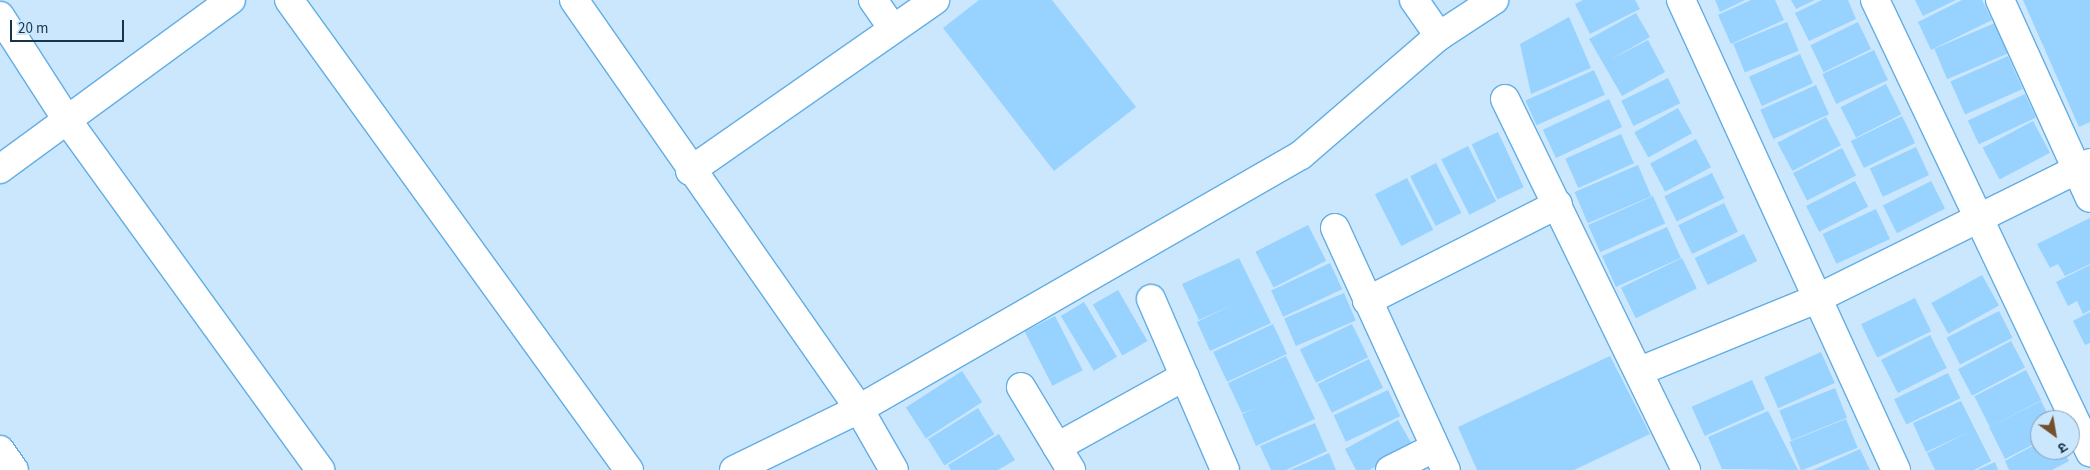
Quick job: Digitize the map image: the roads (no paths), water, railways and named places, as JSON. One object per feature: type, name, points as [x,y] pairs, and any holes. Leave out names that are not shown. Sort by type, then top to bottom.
[{"type":"street","points":[[0,169],[231,0]]},
{"type":"street","points":[[289,0],[629,470]]},
{"type":"street","points":[[574,0],[690,170],[859,409],[894,470]]},
{"type":"street","points":[[873,0],[893,29]]},
{"type":"street","points":[[690,170],[935,0]]},
{"type":"street","points":[[1414,0],[1438,36]]},
{"type":"street","points":[[734,470],[859,409],[1302,155],[1438,36],[1494,0]]},
{"type":"street","points":[[1681,0],[1816,299],[1896,470]]},
{"type":"street","points":[[1875,0],[2090,452]]},
{"type":"street","points":[[2000,0],[2083,166],[2090,198]]},
{"type":"street","points":[[0,16],[67,120],[320,470]]},
{"type":"street","points":[[1505,99],[1640,371],[1686,470]]},
{"type":"street","points":[[1640,371],[1816,299],[1978,216],[2083,166]]},
{"type":"street","points":[[1367,301],[1558,204]]},
{"type":"street","points":[[1335,228],[1440,459],[1390,470]]},
{"type":"street","points":[[1151,299],[1225,470]]},
{"type":"street","points":[[1021,388],[1064,459],[1185,376]]},
{"type":"street","points":[[0,450],[14,470]]}]
